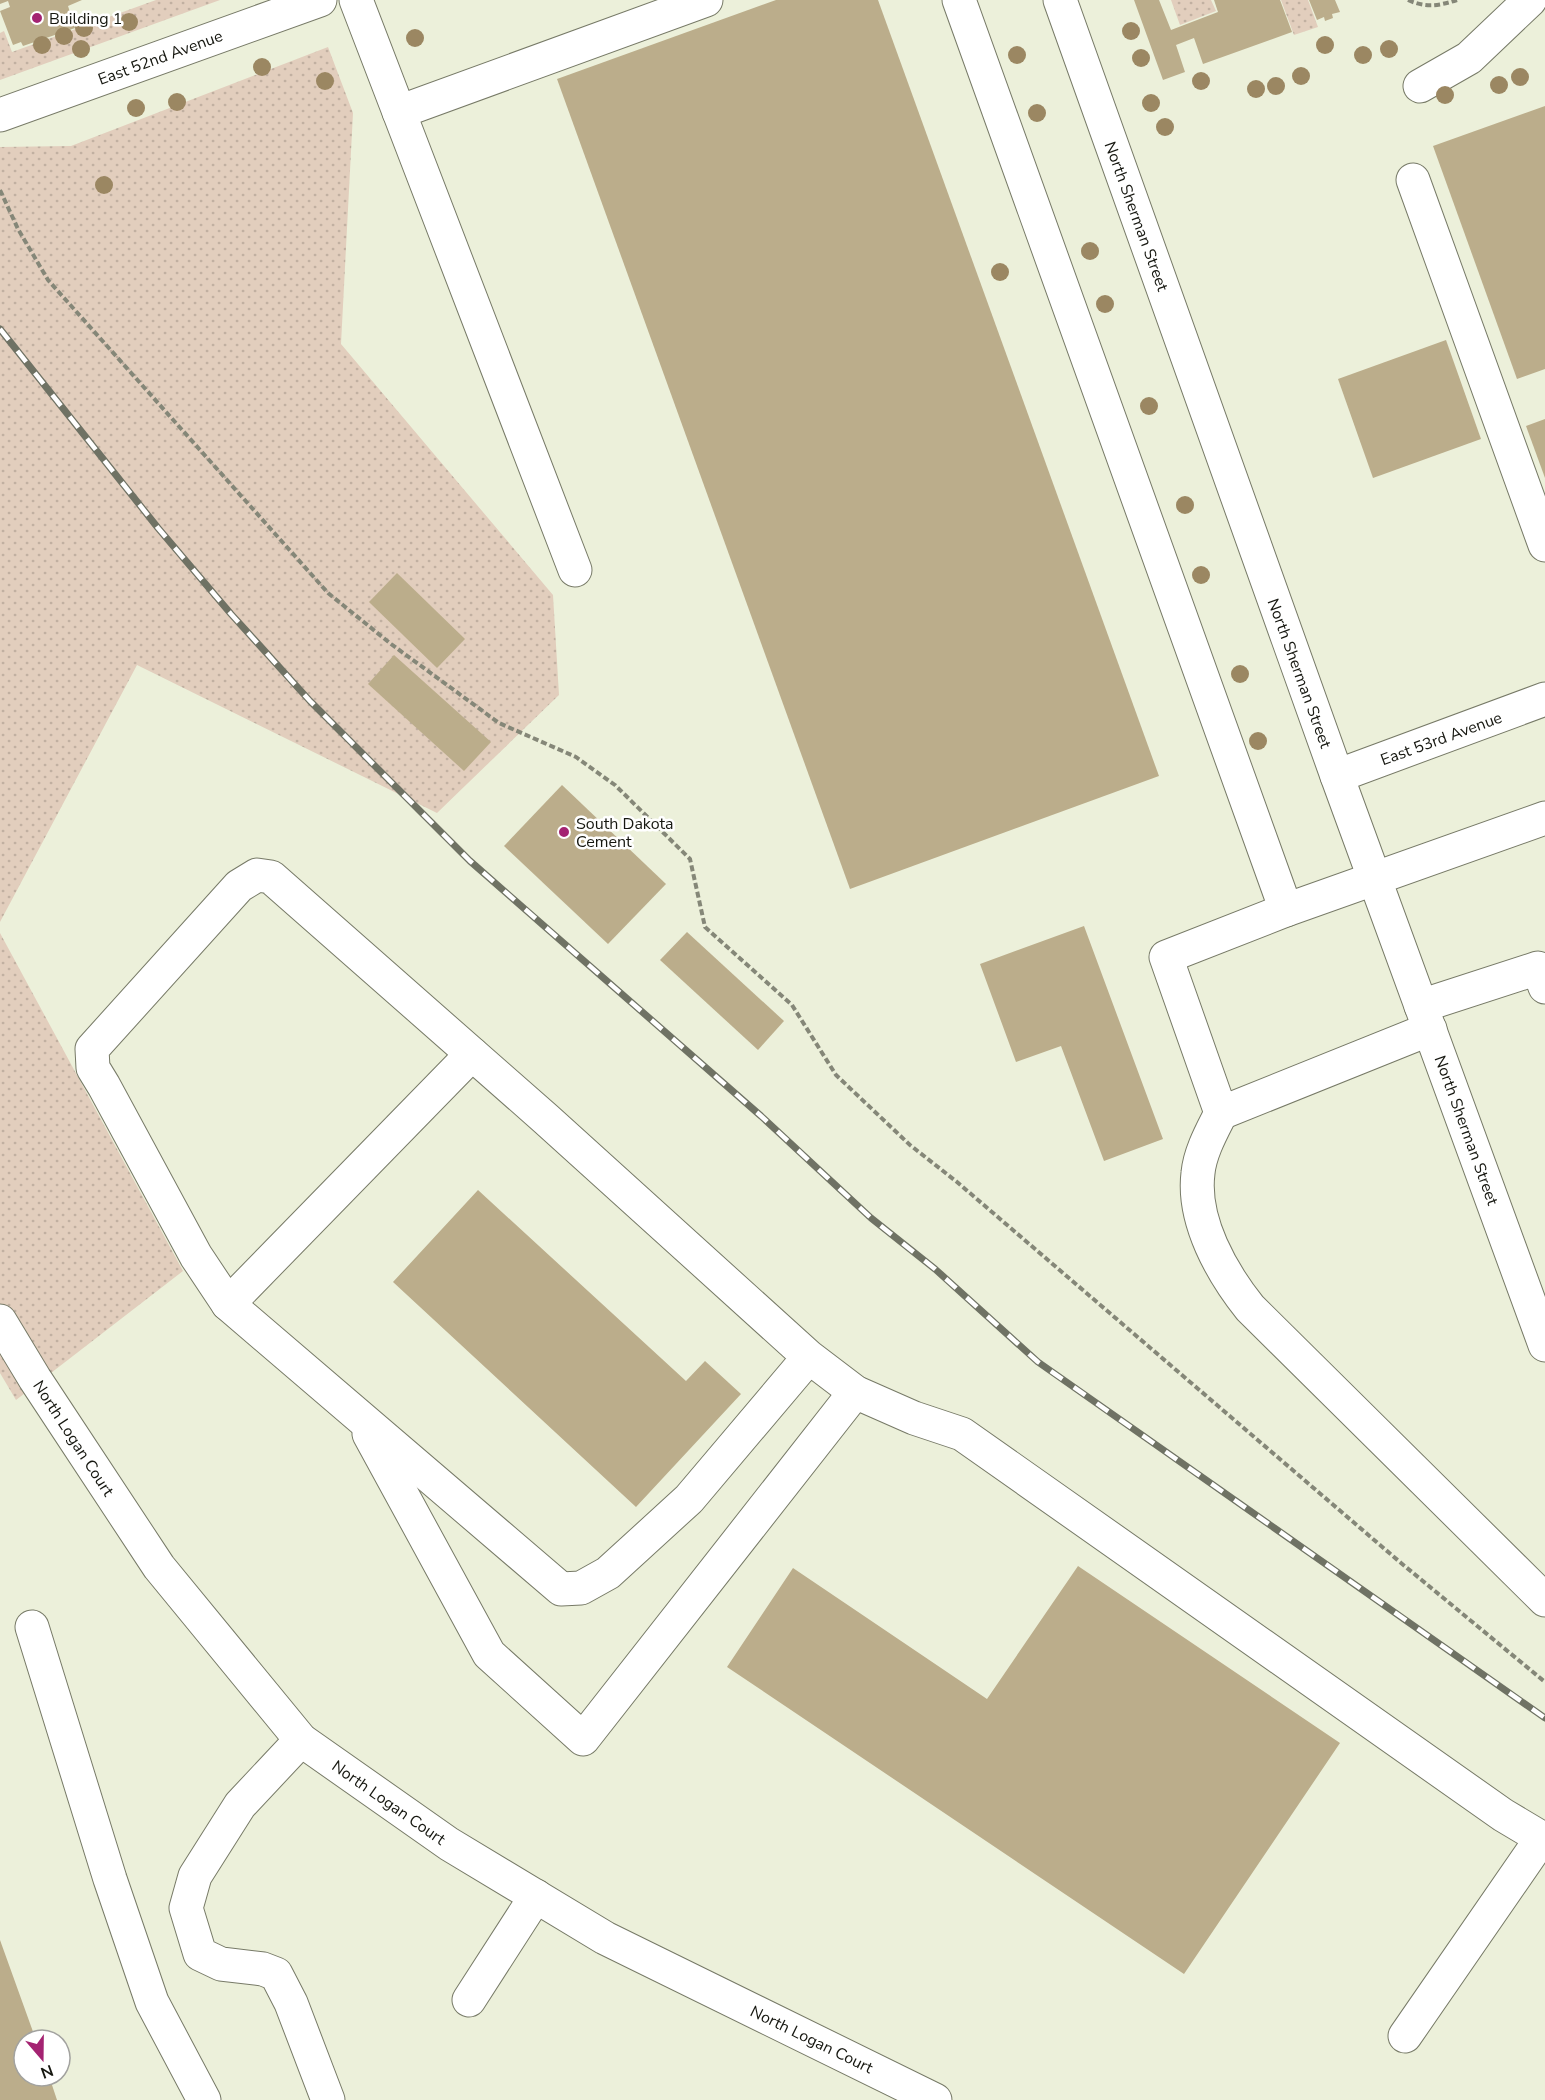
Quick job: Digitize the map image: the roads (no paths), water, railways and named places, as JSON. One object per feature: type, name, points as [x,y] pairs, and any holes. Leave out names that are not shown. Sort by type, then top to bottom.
[{"type":"street","name":"East 52nd Avenue","points":[[0,115],[320,0]]},
{"type":"street","points":[[356,0],[575,570]]},
{"type":"street","points":[[399,112],[706,0]]},
{"type":"street","points":[[959,0],[1286,910]]},
{"type":"street","name":"North Sherman Street","points":[[1060,0],[1337,776],[1545,1345]]},
{"type":"street","points":[[1420,86],[1469,58],[1530,0]]},
{"type":"street","points":[[1413,180],[1545,545]]},
{"type":"street","name":"East 53rd Avenue","points":[[1337,776],[1545,699]]},
{"type":"street","points":[[1221,1113],[1166,957],[1286,910],[1545,818]]},
{"type":"street","points":[[809,1357],[689,1499],[608,1573],[581,1588],[561,1589],[228,1304],[196,1256],[93,1068],[92,1049],[239,886],[257,875],[271,877],[809,1357],[855,1392],[914,1418],[962,1434],[1503,1815],[1543,1839],[1405,2036]]},
{"type":"street","points":[[1543,974],[1426,1018],[1221,1113],[1207,1141],[1198,1173],[1199,1202],[1205,1228],[1217,1260],[1231,1284],[1250,1308],[1545,1600]]},
{"type":"street","points":[[228,1304],[472,1054]]},
{"type":"street","name":"North Logan Court","points":[[0,1321],[35,1379],[159,1567],[301,1740],[449,1845],[605,1938],[936,2100]]},
{"type":"street","points":[[359,1416],[489,1654],[583,1738],[855,1392]]},
{"type":"street","points":[[32,1627],[110,1879],[152,2002],[204,2100]]},
{"type":"street","points":[[301,1740],[240,1805],[195,1876],[186,1908],[200,1954],[221,1965],[262,1969],[276,1974],[291,2003],[328,2100]]},
{"type":"street","points":[[469,2000],[536,1896]]},
{"type":"railway","points":[[0,329],[158,528],[231,614],[310,701],[470,861],[761,1116],[871,1218],[935,1269],[1038,1362],[1545,1718]]},
{"type":"place","name":"Building 1","points":[[37,18]]},
{"type":"place","name":"South Dakota Cement","points":[[564,832]]}]
